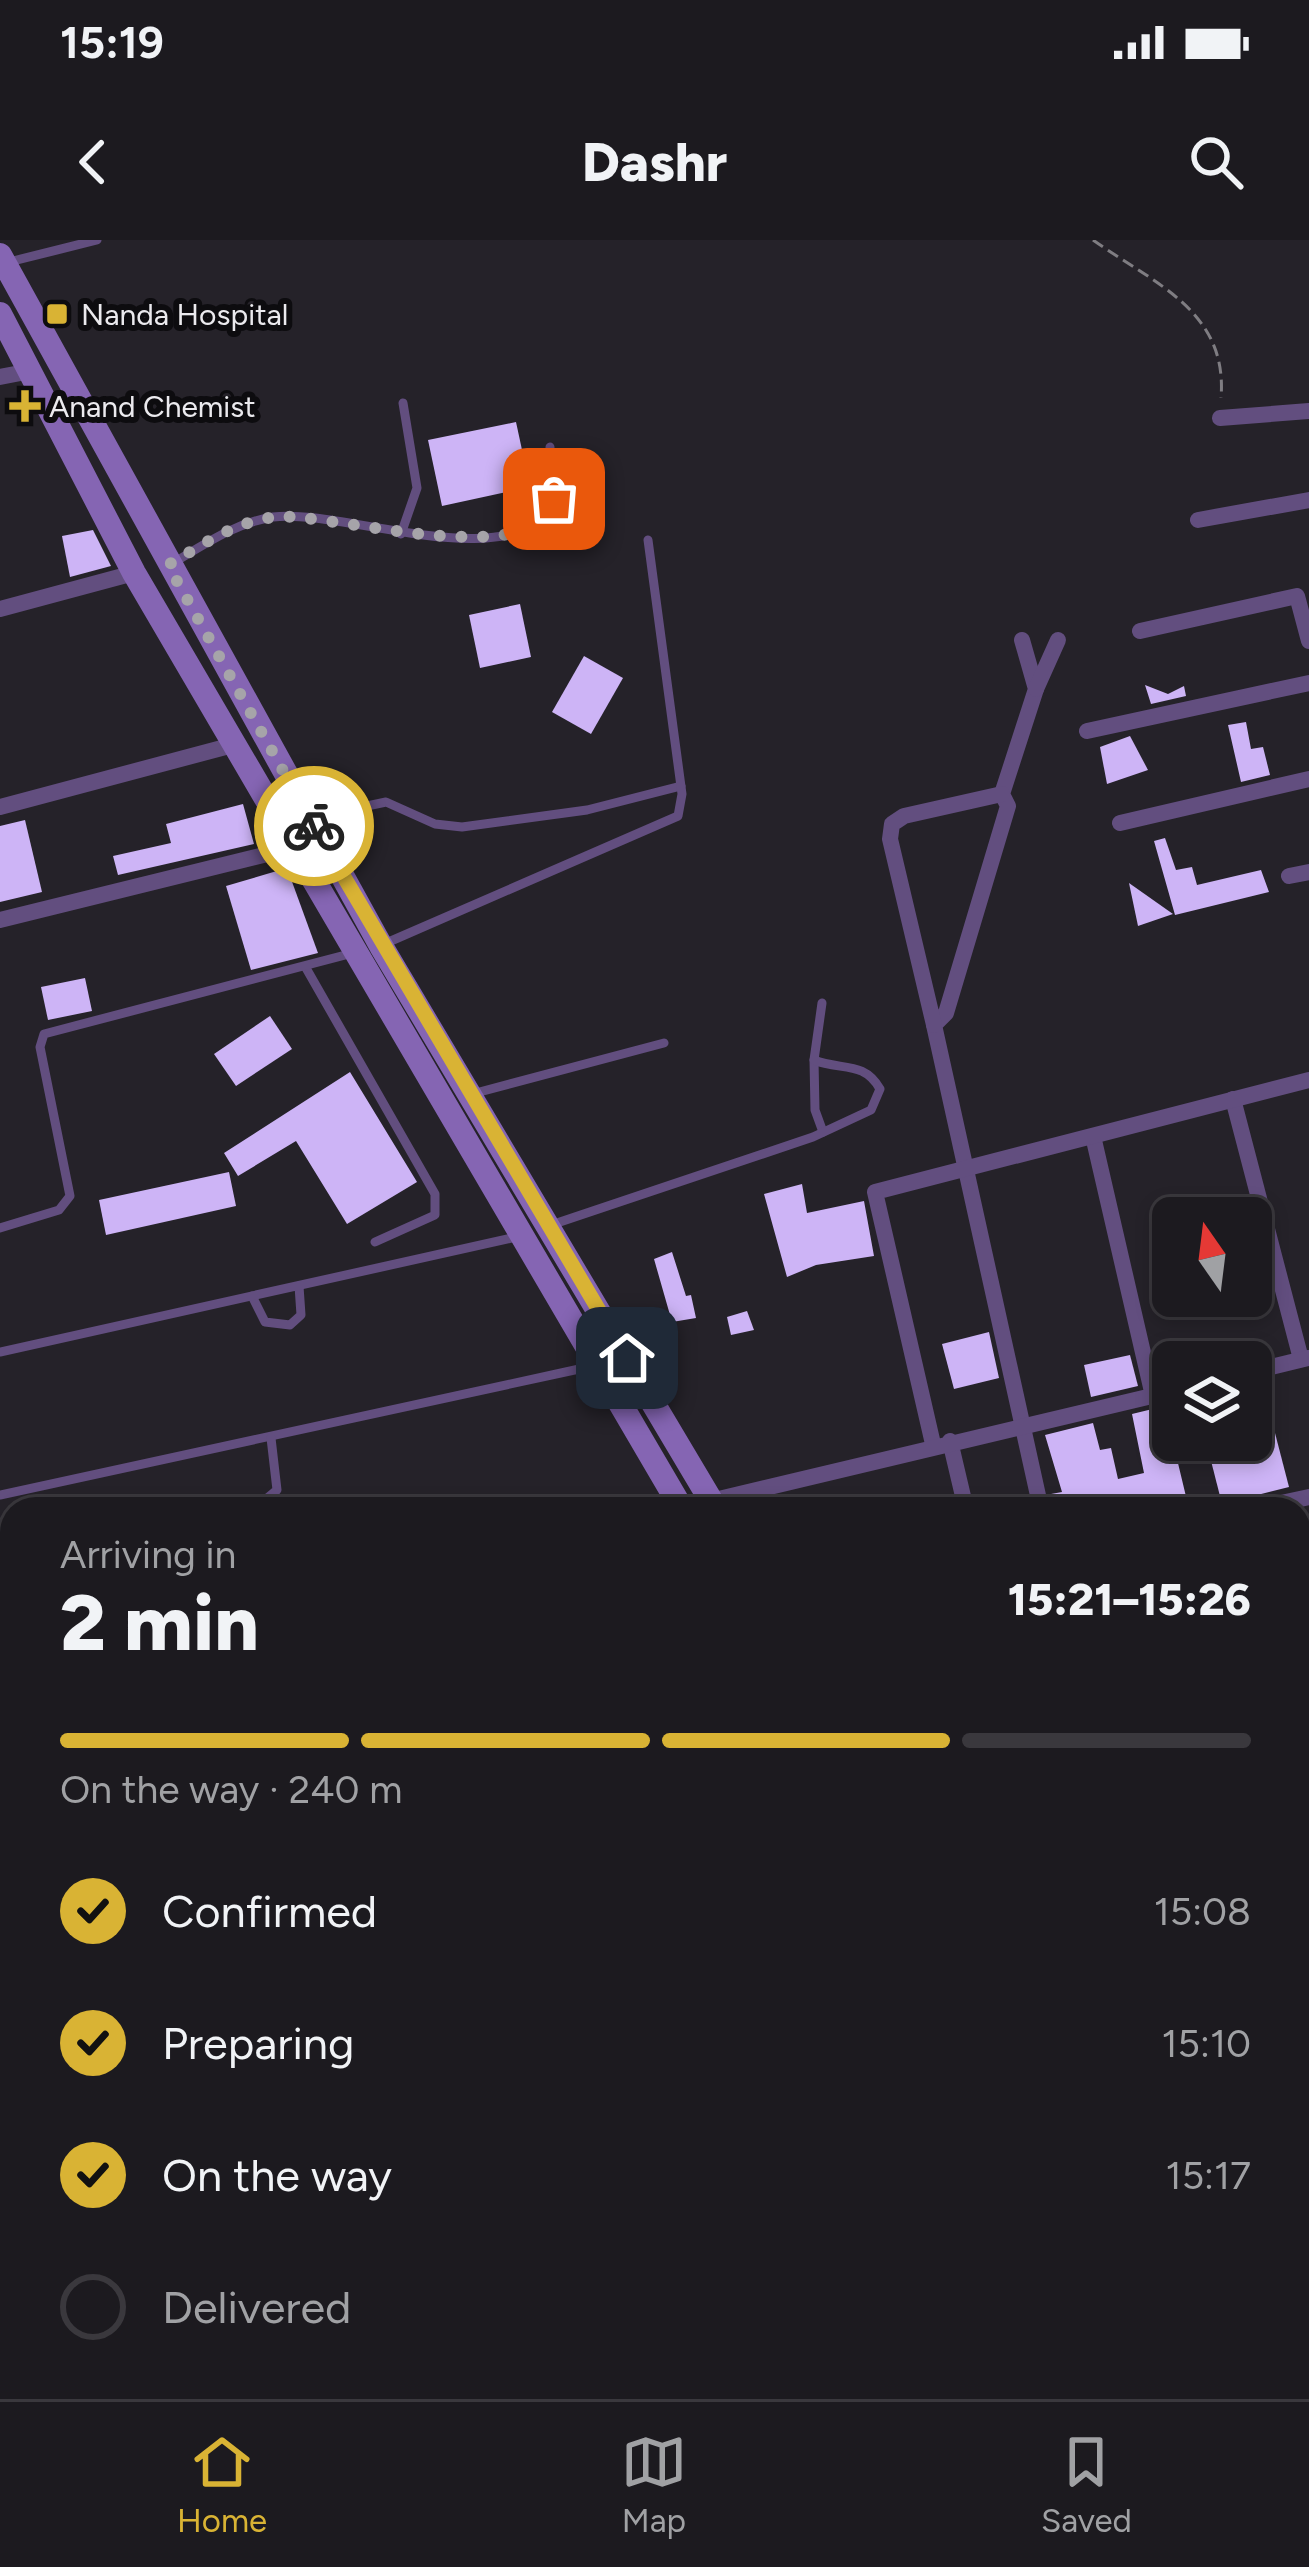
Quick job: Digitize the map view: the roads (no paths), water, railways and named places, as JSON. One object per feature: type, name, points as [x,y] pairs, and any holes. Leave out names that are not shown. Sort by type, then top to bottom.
[{"type":"main road","points":[[2,259],[381,946],[709,1497]]},
{"type":"main road","points":[[0,314],[134,574],[673,1497]]},
{"type":"main road","points":[[318,893],[338,896],[343,879]]},
{"type":"street","points":[[0,377],[31,371]]},
{"type":"street","points":[[1220,418],[1309,411]]},
{"type":"street","points":[[1198,520],[1309,500]]},
{"type":"street","points":[[0,609],[134,574]]},
{"type":"street","points":[[1141,631],[1297,596],[1309,640]]},
{"type":"street","points":[[1022,640],[1036,689]]},
{"type":"street","points":[[934,1025],[946,1013],[1008,806],[1002,794],[1036,689],[1058,640]]},
{"type":"street","points":[[1087,731],[1309,683]]},
{"type":"street","points":[[0,807],[233,745]]},
{"type":"street","points":[[1120,823],[1309,779]]},
{"type":"street","points":[[1002,794],[904,816],[892,824],[890,838],[1039,1497]]},
{"type":"street","points":[[0,920],[292,848]]},
{"type":"street","points":[[1289,876],[1309,872]]},
{"type":"street","points":[[962,1497],[942,1443],[873,1195],[1309,1080]]},
{"type":"street","points":[[1233,1099],[1305,1358],[1272,1367]]},
{"type":"street","points":[[1093,1136],[1152,1392]]},
{"type":"street","points":[[739,1497],[942,1443],[1152,1396]]},
{"type":"lane","points":[[2,259],[97,240]]},
{"type":"lane","points":[[401,534],[418,488],[403,403]]},
{"type":"lane","points":[[168,565],[228,530],[276,517],[401,534],[470,537],[545,518],[554,499],[550,448]]},
{"type":"lane","points":[[0,1228],[59,1210],[70,1196],[40,1047],[44,1034],[355,957],[669,823],[682,806],[681,786],[648,540]]},
{"type":"lane","points":[[310,819],[386,802],[436,824],[462,827],[586,810],[681,786]]},
{"type":"lane","points":[[306,968],[435,1194],[435,1215],[375,1242]]},
{"type":"lane","points":[[822,1003],[814,1060],[815,1110],[823,1132]]},
{"type":"lane","points":[[470,1095],[664,1043]]},
{"type":"lane","points":[[548,1226],[823,1132],[871,1110],[880,1089],[861,1067],[814,1060]]},
{"type":"lane","points":[[0,1352],[521,1236]]},
{"type":"lane","points":[[252,1296],[265,1322],[290,1325],[301,1315],[298,1286]]},
{"type":"lane","points":[[0,1496],[598,1364]]},
{"type":"lane","points":[[269,1497],[277,1490],[271,1438]]},
{"type":"place","name":"Nanda Hospital","points":[[57,314]]},
{"type":"place","name":"Anand Chemist","points":[[25,406]]}]
